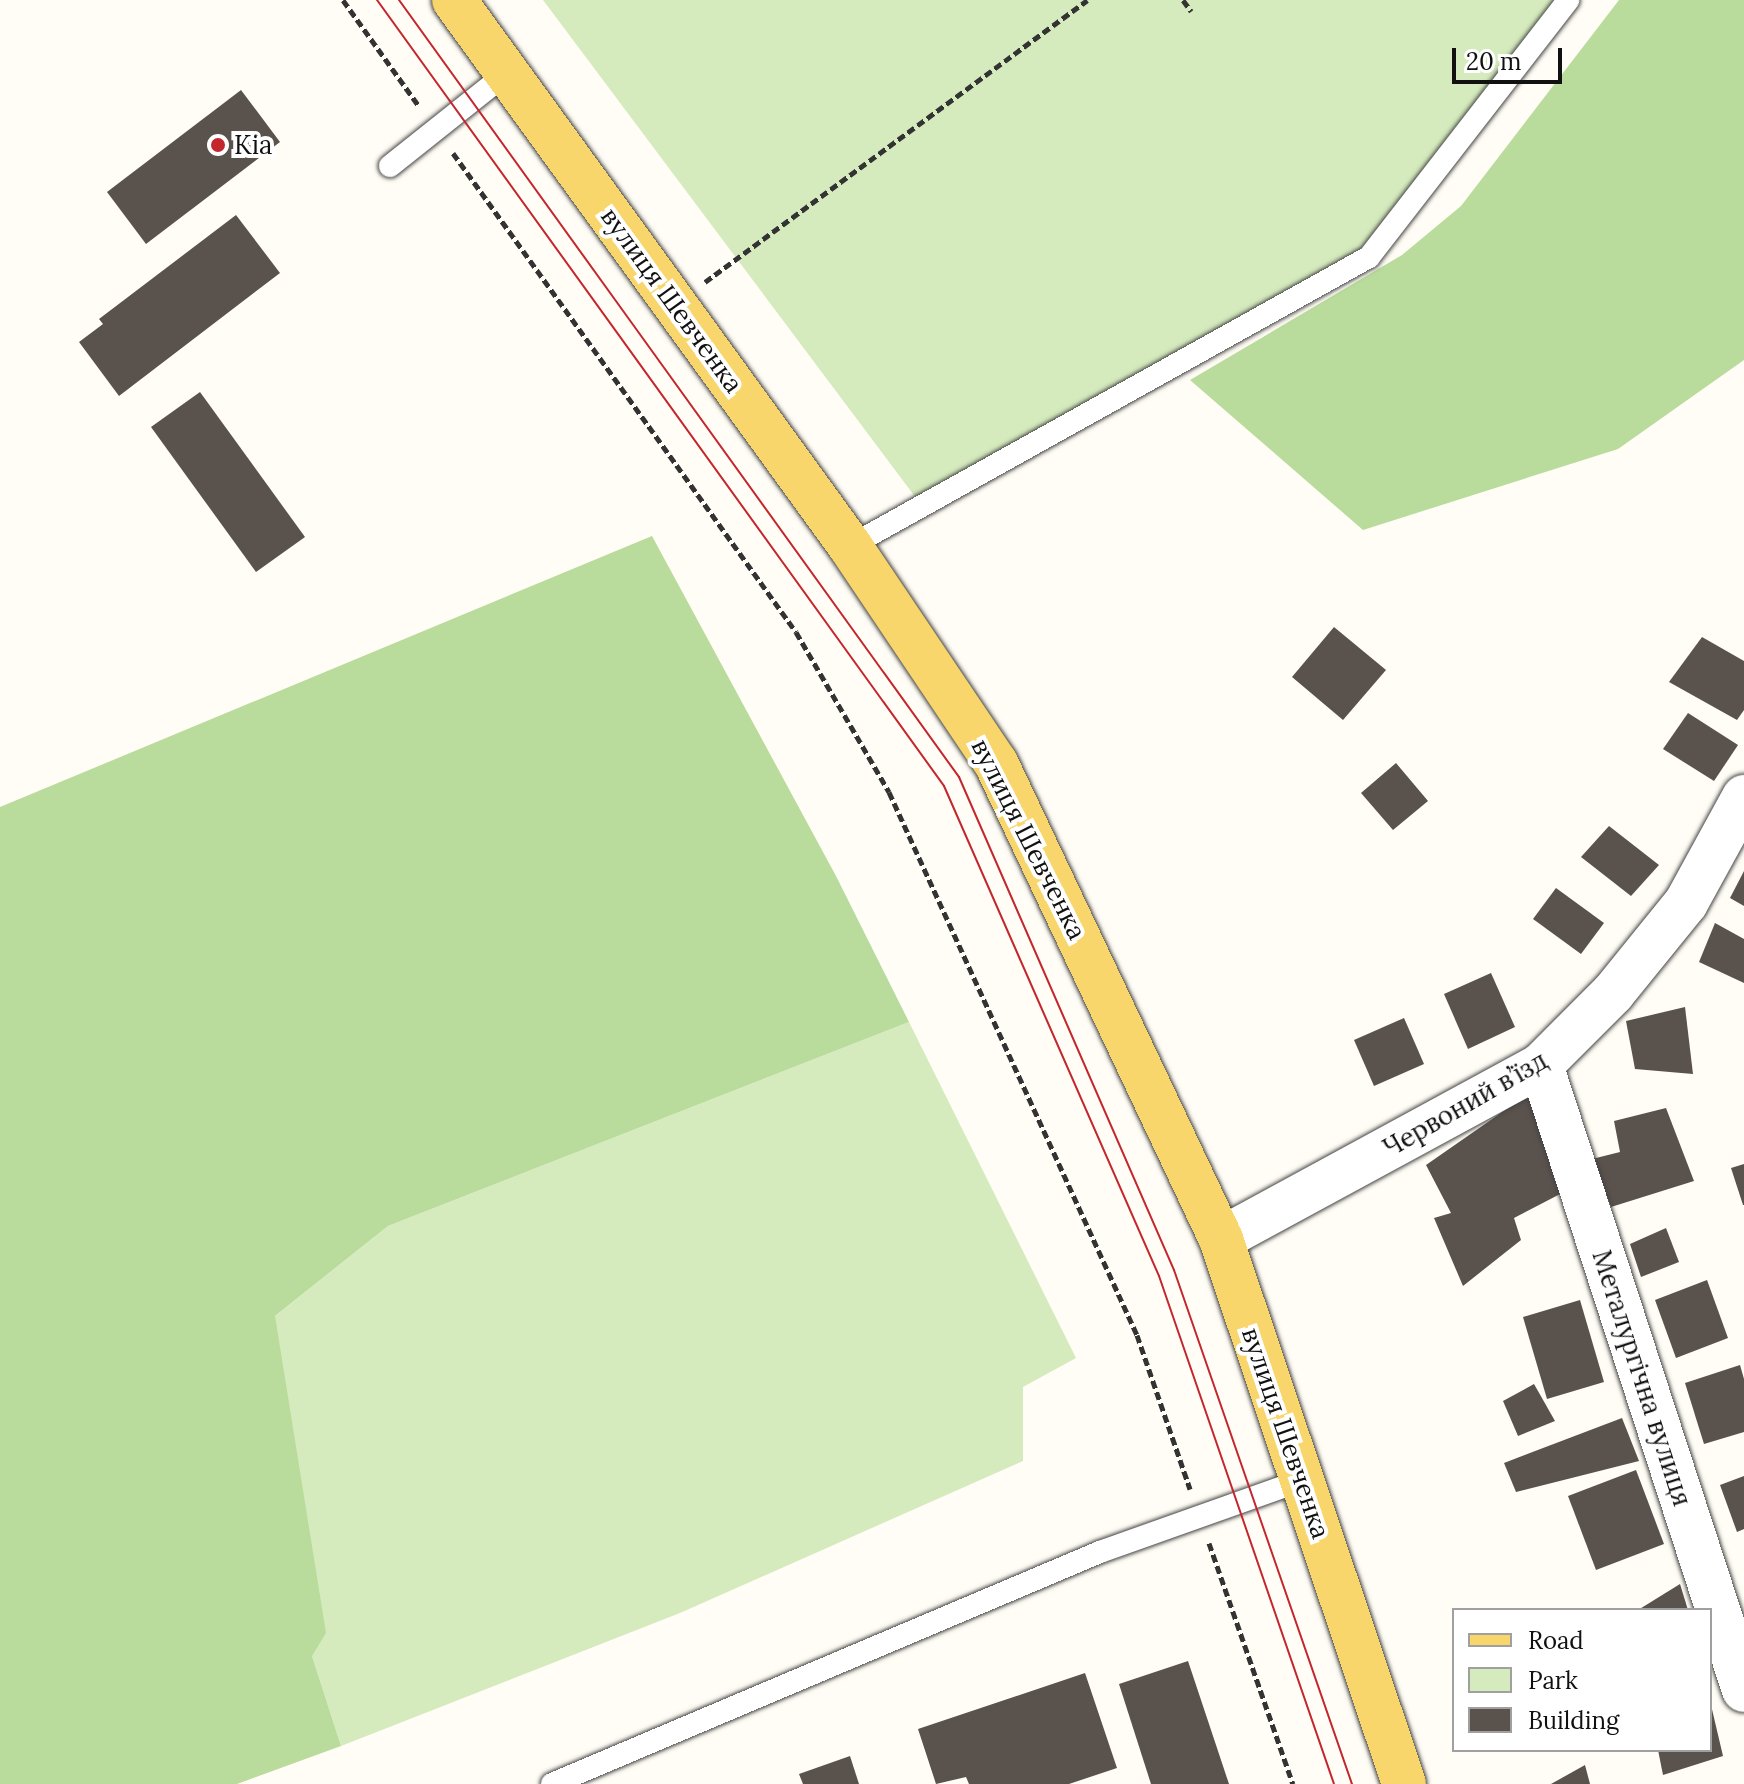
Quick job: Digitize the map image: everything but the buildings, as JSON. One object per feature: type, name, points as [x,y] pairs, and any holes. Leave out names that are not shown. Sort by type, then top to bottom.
[{"type":"main road","name":"вулиця Шевченка","points":[[454,0],[850,546],[996,763],[1221,1239],[1404,1784]]},
{"type":"street","name":"Червоний в’їзд","points":[[1221,1239],[1541,1065],[1613,993],[1686,903],[1744,797]]},
{"type":"street","name":"Металургічна вулиця","points":[[1541,1065],[1744,1690]]},
{"type":"lane","points":[[850,546],[1369,257],[1568,0]]},
{"type":"lane","points":[[390,166],[507,73]]},
{"type":"lane","points":[[552,1784],[602,1775],[1100,1552],[1302,1480]]},
{"type":"path","points":[[676,304],[1087,0]]},
{"type":"path","points":[[1183,0],[1191,11]]},
{"type":"path","points":[[531,262],[796,632],[889,792],[1137,1335],[1293,1784]]},
{"type":"green space","points":[[543,0],[1568,0],[1369,257],[922,506]]},
{"type":"green space","points":[[1619,0],[1744,0],[1744,360],[1618,449],[1363,530],[1190,380],[1402,255],[1461,206]]},
{"type":"green space","points":[[652,536],[836,876],[909,1022],[388,1226],[275,1316],[326,1633],[312,1656],[341,1746],[237,1784],[0,1784],[0,807]]},
{"type":"green space","points":[[909,1022],[1076,1358],[1023,1387],[1023,1461],[680,1613],[341,1746],[312,1656],[274,1317],[388,1226]]},
{"type":"tram line","points":[[377,0],[944,786],[1159,1276],[1334,1784]]},
{"type":"tram line","points":[[399,0],[959,777],[1174,1270],[1352,1784]]},
{"type":"place","name":"Kia","points":[[218,145]]}]
